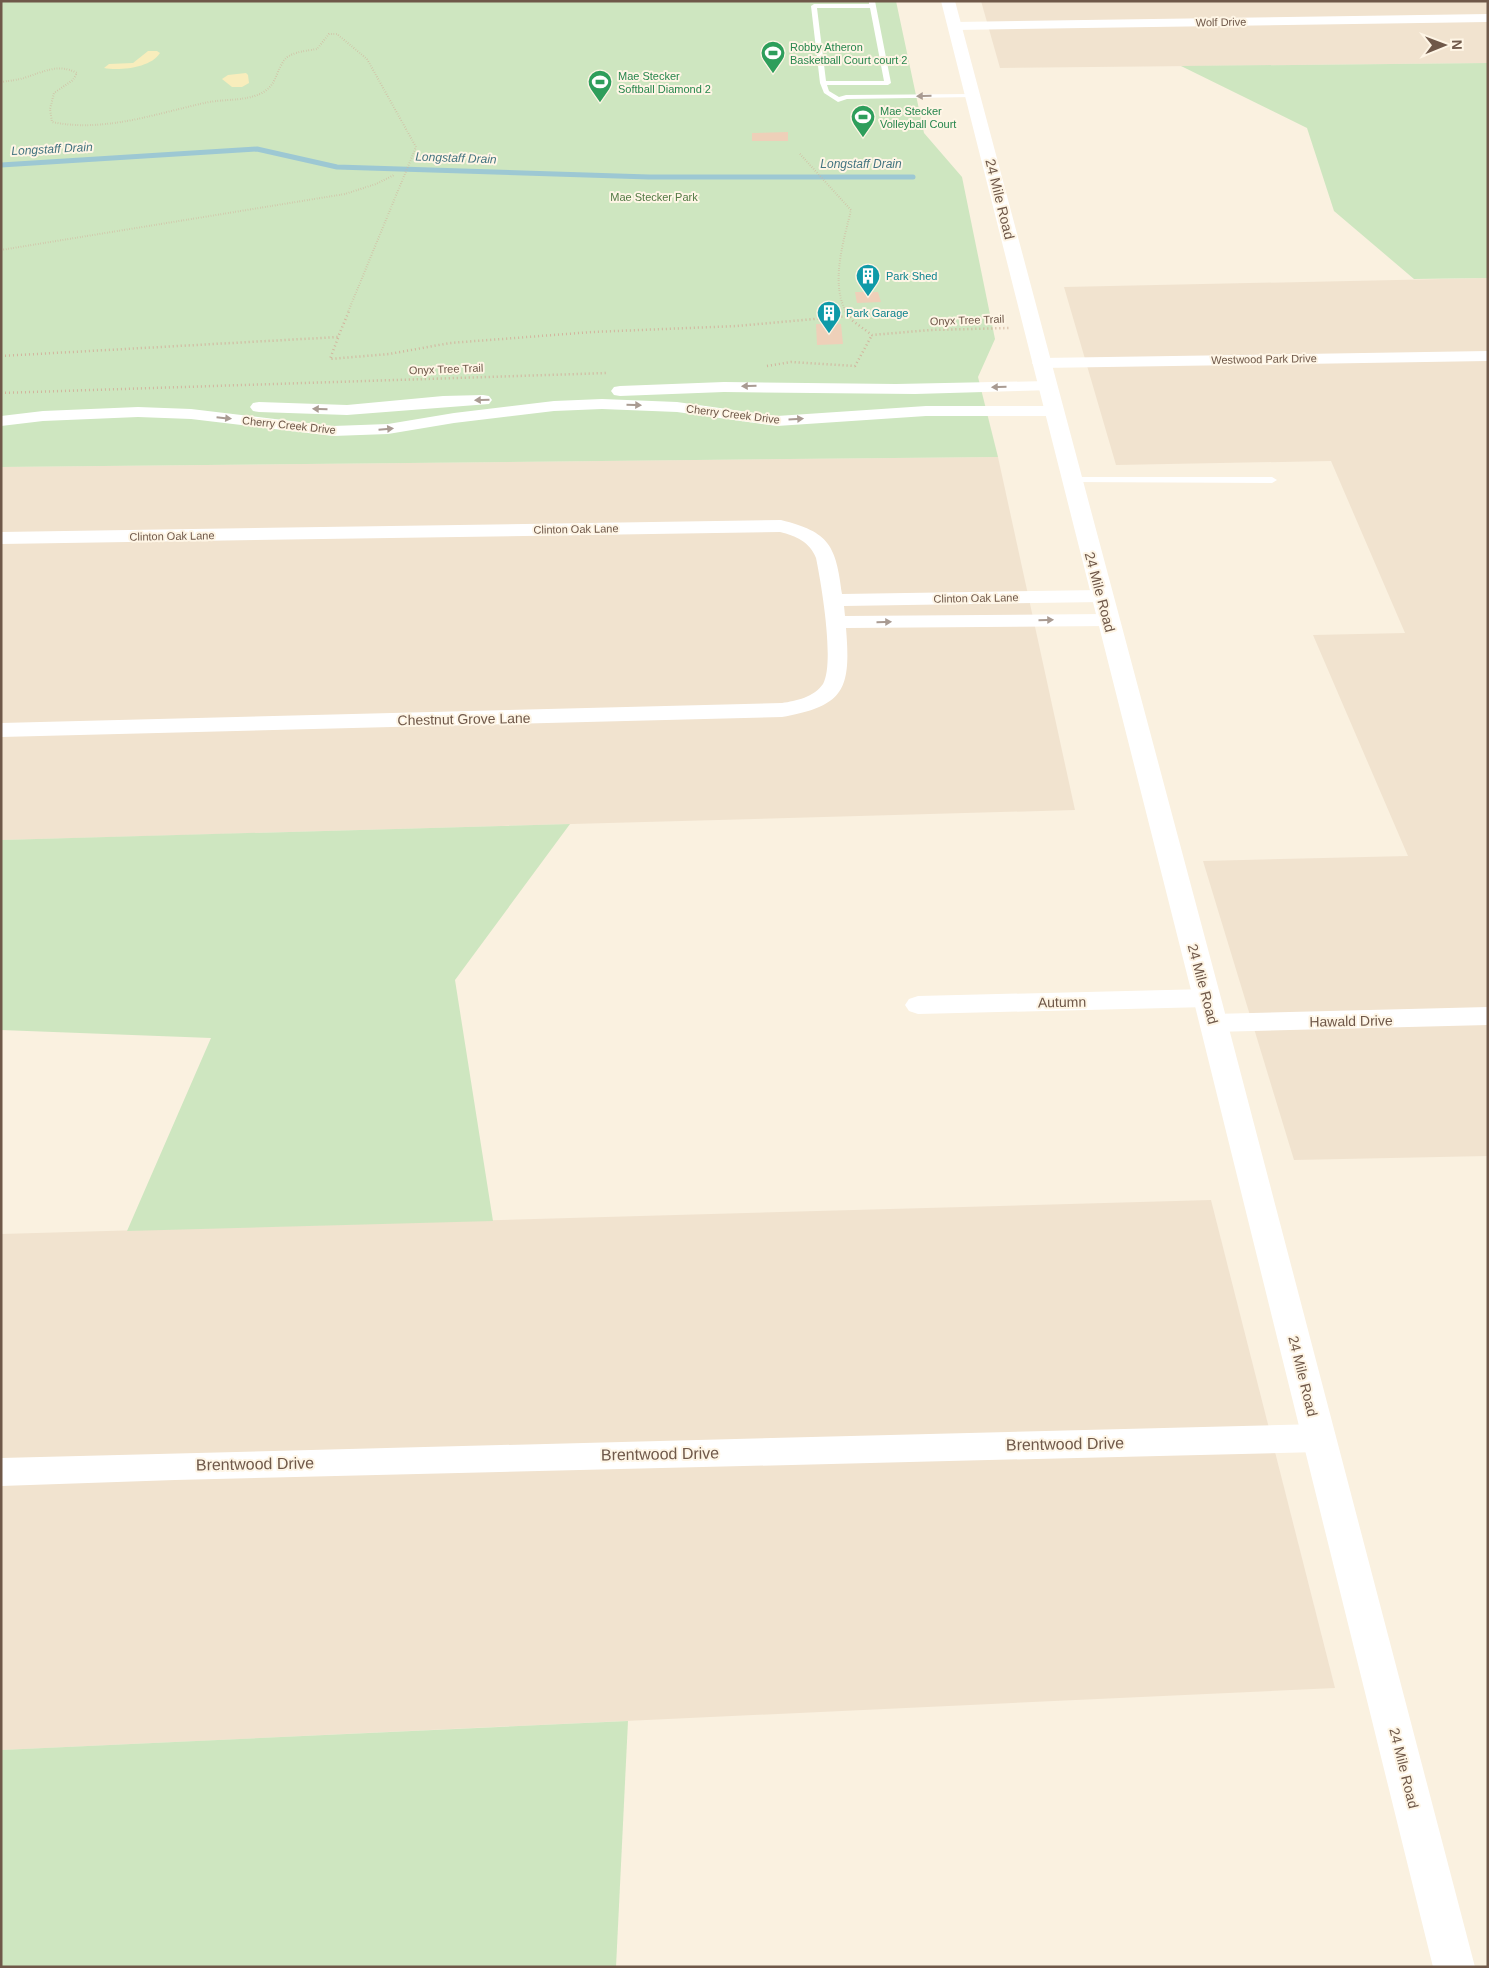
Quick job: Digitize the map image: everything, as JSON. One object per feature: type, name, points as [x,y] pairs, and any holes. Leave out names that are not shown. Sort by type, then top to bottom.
[{"type":"street","name":"Wolf Drive","points":[[952,13],[1488,18]]},
{"type":"street","name":"24 Mile Road","points":[[952,13],[1071,480],[1210,1011],[1454,1967]]},
{"type":"street","name":"Westwood Park Drive","points":[[1047,387],[1488,356]]},
{"type":"street","name":"Cherry Creek Drive","points":[[1,411],[182,414],[333,431],[388,429],[564,401],[674,387],[1047,387]]},
{"type":"street","name":"Cherry Creek Drive","points":[[564,401],[677,407],[777,421],[901,412],[1047,387]]},
{"type":"street","points":[[897,388],[901,412]]},
{"type":"street","name":"Cherry Creek Drive","points":[[1,421],[45,411]]},
{"type":"street","name":"Clinton Oak Lane","points":[[1,538],[781,526],[807,535],[824,551],[832,600],[1105,608]]},
{"type":"street","name":"Chestnut Grove Lane","points":[[1,730],[782,710],[812,703],[830,688],[836,677],[838,664],[832,600]]},
{"type":"street","name":"Clinton Oak Lane","points":[[835,622],[1105,608]]},
{"type":"street","name":"Autumn","points":[[918,1005],[1210,1011]]},
{"type":"street","name":"Hawald Drive","points":[[1210,1011],[1384,1020],[1488,1016]]},
{"type":"street","name":"Brentwood Drive","points":[[1,1472],[175,1466],[1319,1438]]},
{"type":"lane","points":[[823,83],[888,83],[872,4],[814,6],[823,83],[826,92],[838,100],[846,97],[973,96]]},
{"type":"lane","points":[[1071,480],[1272,480]]},
{"type":"path","name":"Onyx Tree Trail","points":[[1,82],[22,79],[53,68],[64,67],[72,69],[77,73],[73,80],[54,93],[50,109],[52,122],[65,127],[103,124],[214,102],[248,98],[264,91],[279,79],[283,61],[296,54],[317,49],[329,34],[337,34],[367,59],[416,147],[330,359],[389,354],[450,343],[592,332],[737,326],[847,316]]},
{"type":"path","points":[[764,366],[791,362],[855,366],[872,335],[847,316],[840,295],[841,250],[851,210],[800,154]]},
{"type":"path","points":[[1,250],[345,194],[376,184],[394,175]]},
{"type":"path","name":"Onyx Tree Trail","points":[[872,335],[930,330],[1032,328]]},
{"type":"path","points":[[1,356],[338,338]]},
{"type":"path","name":"Onyx Tree Trail","points":[[1,393],[614,372]]},
{"type":"shaded area","points":[[981,1],[1488,1],[1488,63],[1000,68]]},
{"type":"shaded area","points":[[1488,278],[1488,1156],[1294,1160],[1203,861],[1408,856],[1313,635],[1405,633],[1331,461],[1116,465],[1064,287]]},
{"type":"shaded area","points":[[998,457],[1075,810],[1,840],[1,467]]},
{"type":"shaded area","points":[[1211,1200],[1335,1688],[1,1750],[1,1234]]},
{"type":"green space","name":"Mae Stecker Park","points":[[1,1],[896,1],[924,133],[962,177],[995,339],[978,377],[998,457],[1,467]]},
{"type":"green space","points":[[1488,63],[1488,278],[1414,279],[1334,211],[1307,128],[1181,66]]},
{"type":"green space","points":[[570,824],[455,980],[493,1221],[127,1231],[211,1038],[1,1030],[1,840]]},
{"type":"green space","points":[[628,1721],[616,1967],[1,1967],[1,1750]]},
{"type":"sand","points":[[148,51],[160,53],[150,62],[142,65],[126,69],[104,68],[109,64],[133,63]]},
{"type":"sand","points":[[246,73],[249,83],[242,87],[232,87],[222,79],[228,75]]},
{"type":"building","points":[[788,132],[788,141],[752,141],[752,133]]},
{"type":"building","name":"Park Shed","points":[[855,292],[878,292],[881,302],[857,303]]},
{"type":"building","name":"Park Garage","points":[[816,324],[841,324],[843,344],[817,345]]},
{"type":"waterway","name":"Longstaff Drain","points":[[1,165],[257,149],[337,167],[649,177],[913,177]]},
{"type":"place","name":"Robby Atheron Basketball Court court 2","points":[[773,74]]},
{"type":"place","name":"Mae Stecker Softball Diamond 2","points":[[600,103]]},
{"type":"place","name":"Mae Stecker Volleyball Court","points":[[863,138]]},
{"type":"place","name":"Park Shed","points":[[868,297]]},
{"type":"place","name":"Park Garage","points":[[829,334]]}]
